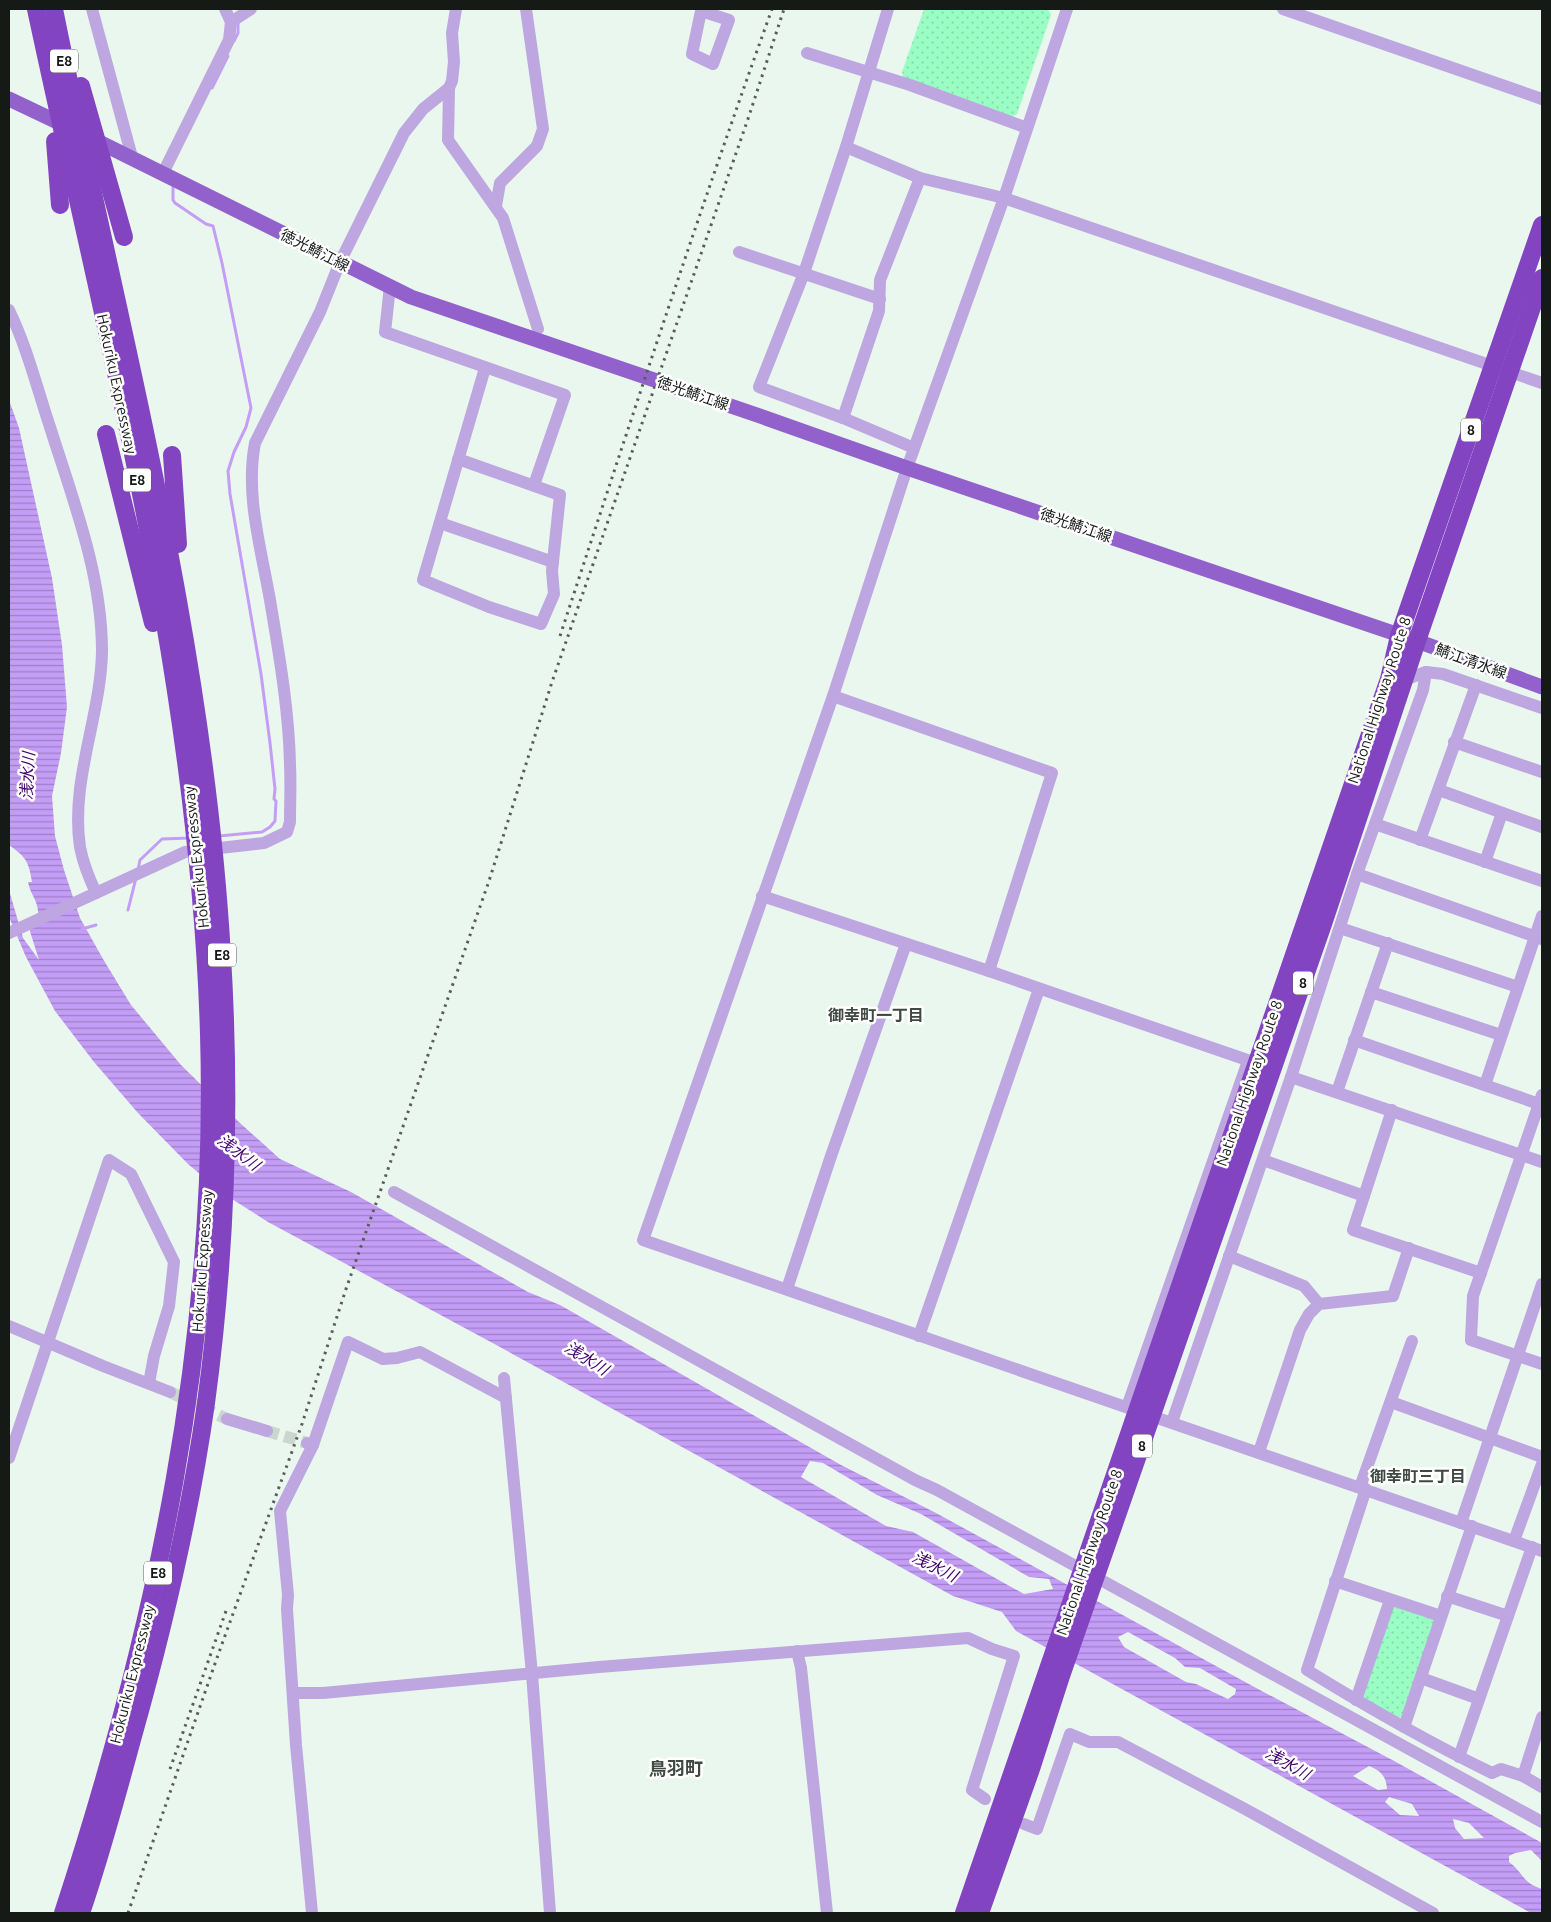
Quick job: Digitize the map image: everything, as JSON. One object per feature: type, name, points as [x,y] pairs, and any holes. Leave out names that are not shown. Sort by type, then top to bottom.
[{"type":"highway","points":[[32,9],[54,104]]},
{"type":"highway","name":"Hokuriku Expressway","points":[[36,9],[60,142],[148,532],[175,687],[194,759]]},
{"type":"highway","name":"Hokuriku Expressway","points":[[54,9],[83,116],[84,151],[165,530],[179,607],[206,861],[222,953],[226,1050],[226,1148],[216,1317],[206,1402],[192,1486],[178,1558],[150,1677],[116,1799],[81,1913]]},
{"type":"highway","points":[[60,9],[83,116],[103,162],[124,237]]},
{"type":"highway","points":[[60,142],[60,206]]},
{"type":"highway","name":"National Highway Route 8","points":[[964,1913],[1055,1673],[1177,1320],[1326,916],[1404,680],[1501,369],[1542,225]]},
{"type":"highway","name":"National Highway Route 8","points":[[1177,1320],[1252,1062],[1389,679],[1399,636],[1501,369],[1542,278]]},
{"type":"highway","points":[[106,434],[194,759]]},
{"type":"highway","points":[[172,455],[176,530],[197,694],[194,759]]},
{"type":"highway","name":"Hokuriku Expressway","points":[[63,1913],[101,1793],[135,1666],[162,1556],[190,1397],[199,1314],[210,1138],[209,1036],[205,947],[206,861]]},
{"type":"highway","name":"National Highway Route 8","points":[[980,1913],[1031,1769],[1055,1673]]},
{"type":"main road","name":"徳光鯖江線","points":[[9,99],[132,157],[411,296],[1399,636]]},
{"type":"main road","name":"鯖江清水線","points":[[1399,636],[1542,686]]},
{"type":"street","points":[[92,9],[132,157]]},
{"type":"street","points":[[163,173],[229,40],[231,22],[225,9]]},
{"type":"street","points":[[231,22],[251,9]]},
{"type":"street","points":[[9,933],[185,852],[264,843],[288,832],[290,822],[290,764],[284,700],[270,601],[251,491],[251,464],[255,443],[320,312],[340,262],[404,133],[423,109],[448,88],[452,81],[454,62],[452,33],[456,9]]},
{"type":"street","points":[[496,206],[500,183],[537,146],[543,129],[526,9]]},
{"type":"street","points":[[888,9],[846,147],[804,273],[759,387],[843,418],[914,448]]},
{"type":"street","points":[[1066,9],[1004,198],[907,468],[833,696],[643,1240],[1537,1549],[1508,1616],[1459,1757]]},
{"type":"street","points":[[1283,9],[1542,99]]},
{"type":"street","points":[[807,54],[968,105],[1027,128]]},
{"type":"street","points":[[448,88],[448,140],[503,218],[538,329]]},
{"type":"street","points":[[846,147],[920,178],[1004,198],[1542,383]]},
{"type":"street","points":[[843,418],[880,311],[880,280],[920,178]]},
{"type":"street","points":[[739,252],[880,299]]},
{"type":"street","points":[[390,286],[385,332],[565,395],[534,485]]},
{"type":"street","points":[[9,310],[22,339],[80,522],[92,564],[99,604],[102,646],[100,673],[82,780],[79,828],[83,860],[94,894]]},
{"type":"street","points":[[458,459],[560,495],[552,571],[554,594],[541,624],[489,607],[423,580],[458,459],[485,368]]},
{"type":"street","points":[[440,523],[553,562]]},
{"type":"street","points":[[1172,1422],[1263,1160],[1357,874],[1423,690],[1426,672]]},
{"type":"street","points":[[1404,680],[1426,672],[1444,674],[1542,708]]},
{"type":"street","points":[[1420,840],[1476,685]]},
{"type":"street","points":[[833,696],[1052,773],[988,971]]},
{"type":"street","points":[[1454,742],[1542,772]]},
{"type":"street","points":[[1439,790],[1542,827]]},
{"type":"street","points":[[1485,862],[1502,813]]},
{"type":"street","points":[[1375,824],[1542,881]]},
{"type":"street","points":[[1357,874],[1539,938]]},
{"type":"street","points":[[762,896],[1252,1062],[1127,1407]]},
{"type":"street","points":[[1485,1085],[1518,987],[1539,938],[1542,916]]},
{"type":"street","points":[[1340,928],[1518,987]]},
{"type":"street","points":[[1337,1092],[1388,943]]},
{"type":"street","points":[[787,1289],[831,1156],[906,944]]},
{"type":"street","points":[[919,1336],[1039,989]]},
{"type":"street","points":[[1371,992],[1501,1035]]},
{"type":"street","points":[[1354,1040],[1485,1085],[1541,1101],[1473,1296],[1471,1340],[1542,1364]]},
{"type":"street","points":[[1291,1077],[1542,1162]]},
{"type":"street","points":[[1392,1110],[1353,1230],[1481,1273]]},
{"type":"street","points":[[9,1458],[108,1160],[131,1174],[174,1262],[169,1306],[154,1356],[149,1383]]},
{"type":"street","points":[[1263,1160],[1364,1196]]},
{"type":"street","points":[[394,1192],[915,1480],[937,1490],[1539,1818]]},
{"type":"street","points":[[1259,1452],[1300,1330],[1308,1314],[1319,1304],[1393,1296],[1408,1248]]},
{"type":"street","points":[[1229,1256],[1304,1286],[1319,1304]]},
{"type":"street","points":[[1404,1727],[1447,1596],[1489,1438],[1542,1284]]},
{"type":"street","points":[[9,1326],[170,1392]]},
{"type":"street","points":[[1412,1341],[1363,1488],[1306,1670],[1459,1757],[1492,1773],[1501,1768],[1523,1776],[1542,1788]]},
{"type":"street","points":[[312,1913],[296,1746],[287,1609],[288,1595],[280,1511],[310,1444],[348,1342],[383,1359],[397,1358],[420,1352],[506,1398]]},
{"type":"street","points":[[504,1378],[532,1674],[550,1913]]},
{"type":"street","points":[[1391,1402],[1489,1438],[1542,1465],[1514,1541]]},
{"type":"street","points":[[226,1420],[268,1432]]},
{"type":"street","points":[[1335,1581],[1441,1616]]},
{"type":"street","points":[[1447,1596],[1508,1616]]},
{"type":"street","points":[[1356,1700],[1390,1600]]},
{"type":"street","points":[[293,1693],[323,1693],[797,1651],[968,1638],[1014,1656],[972,1790],[985,1799]]},
{"type":"street","points":[[797,1651],[801,1668],[826,1913]]},
{"type":"street","points":[[1420,1678],[1479,1699]]},
{"type":"street","points":[[1523,1776],[1542,1717]]},
{"type":"street","points":[[1024,1824],[1037,1829],[1070,1734],[1089,1742],[1118,1742],[1245,1809],[1433,1913]]},
{"type":"green space","points":[[924,9],[1048,9],[1051,15],[1017,114],[1011,118],[904,81],[902,72]]},
{"type":"green space","points":[[1392,1603],[1437,1618],[1405,1715],[1399,1718],[1360,1697]]},
{"type":"water","name":"浅水川","points":[[9,400],[19,428],[52,578],[62,645],[67,707],[61,753],[52,796],[55,836],[80,918],[131,1005],[181,1065],[280,1159],[351,1192],[528,1292],[560,1305],[841,1465],[936,1513],[1542,1843],[1542,1861],[1531,1850],[1509,1856],[1509,1862],[1527,1881],[1535,1887],[1542,1889],[1542,1913],[1531,1913],[1016,1631],[1002,1612],[953,1596],[268,1222],[224,1194],[188,1164],[138,1113],[94,1062],[55,1011],[26,957],[9,917],[9,890],[23,938],[39,960],[28,925],[38,914],[28,882],[32,882],[30,869],[23,857],[9,845]],"holes":[[[810,1461],[823,1463],[877,1495],[921,1514],[1029,1577],[1049,1579],[1053,1589],[1024,1594],[913,1532],[886,1526],[801,1477]],[[1128,1632],[1175,1658],[1185,1667],[1200,1668],[1236,1689],[1235,1694],[1228,1699],[1196,1684],[1186,1682],[1124,1647],[1118,1637]],[[1369,1766],[1382,1774],[1387,1789],[1378,1790],[1353,1776]],[[1389,1797],[1412,1804],[1419,1816],[1400,1815],[1385,1802]],[[1453,1819],[1469,1823],[1484,1838],[1464,1839],[1455,1828]]]},
{"type":"waterway","points":[[234,41],[238,33],[238,23]]},
{"type":"waterway","points":[[212,88],[228,56]]},
{"type":"waterway","points":[[173,185],[173,200],[175,203],[206,224],[213,226],[251,408],[246,427],[234,452],[228,471],[230,494],[261,674],[275,789],[275,821],[262,832],[219,836]]},
{"type":"waterway","points":[[138,870],[140,860],[162,839],[190,838]]},
{"type":"waterway","points":[[128,910],[136,878]]},
{"type":"waterway","points":[[82,929],[96,925]]},
{"type":"tunnel","points":[[170,1392],[227,1419]]},
{"type":"tunnel","points":[[267,1431],[307,1443]]},
{"type":"railway","points":[[560,636],[690,243],[772,9]]},
{"type":"railway","points":[[128,1913],[218,1655],[302,1424],[346,1289],[489,881],[552,682],[749,116],[784,9]]},
{"type":"railway","points":[[170,1769],[226,1611]]},
{"type":"district","name":"御幸町一丁目","points":[[876,1015]]},
{"type":"district","name":"御幸町三丁目","points":[[1418,1476]]},
{"type":"district","name":"鳥羽町","points":[[676,1768]]}]
